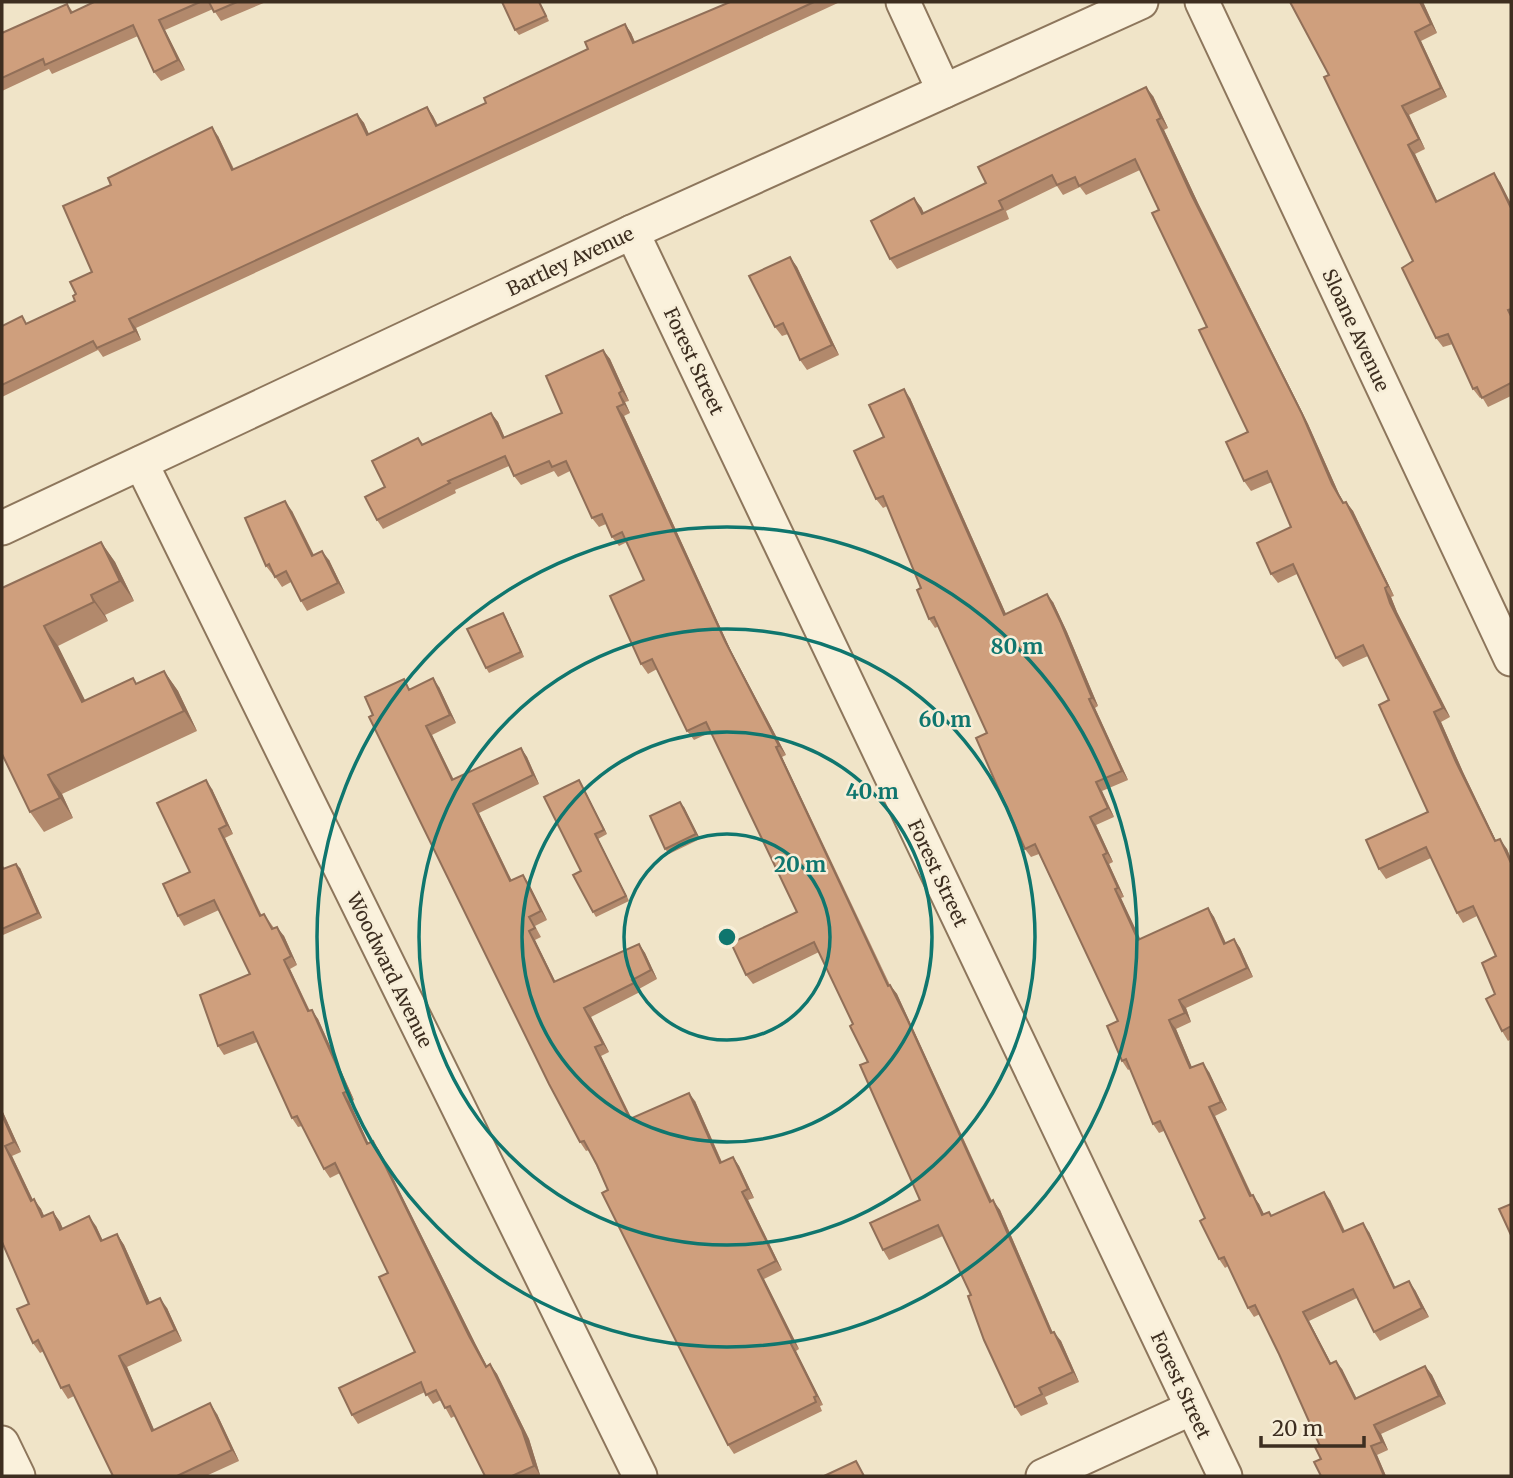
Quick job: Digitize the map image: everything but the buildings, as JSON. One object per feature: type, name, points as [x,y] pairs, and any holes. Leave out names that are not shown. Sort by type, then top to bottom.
[{"type":"street","points":[[903,2],[944,91]]},
{"type":"street","name":"Bartley Avenue","points":[[2,528],[632,232],[1141,2]]},
{"type":"street","name":"Sloane Avenue","points":[[1202,2],[1511,659]]},
{"type":"street","name":"Forest Street","points":[[632,232],[1225,1476]]},
{"type":"street","name":"Woodward Avenue","points":[[141,463],[640,1476]]},
{"type":"street","points":[[1043,1476],[1192,1408]]},
{"type":"street","points":[[2,1443],[18,1476]]}]
